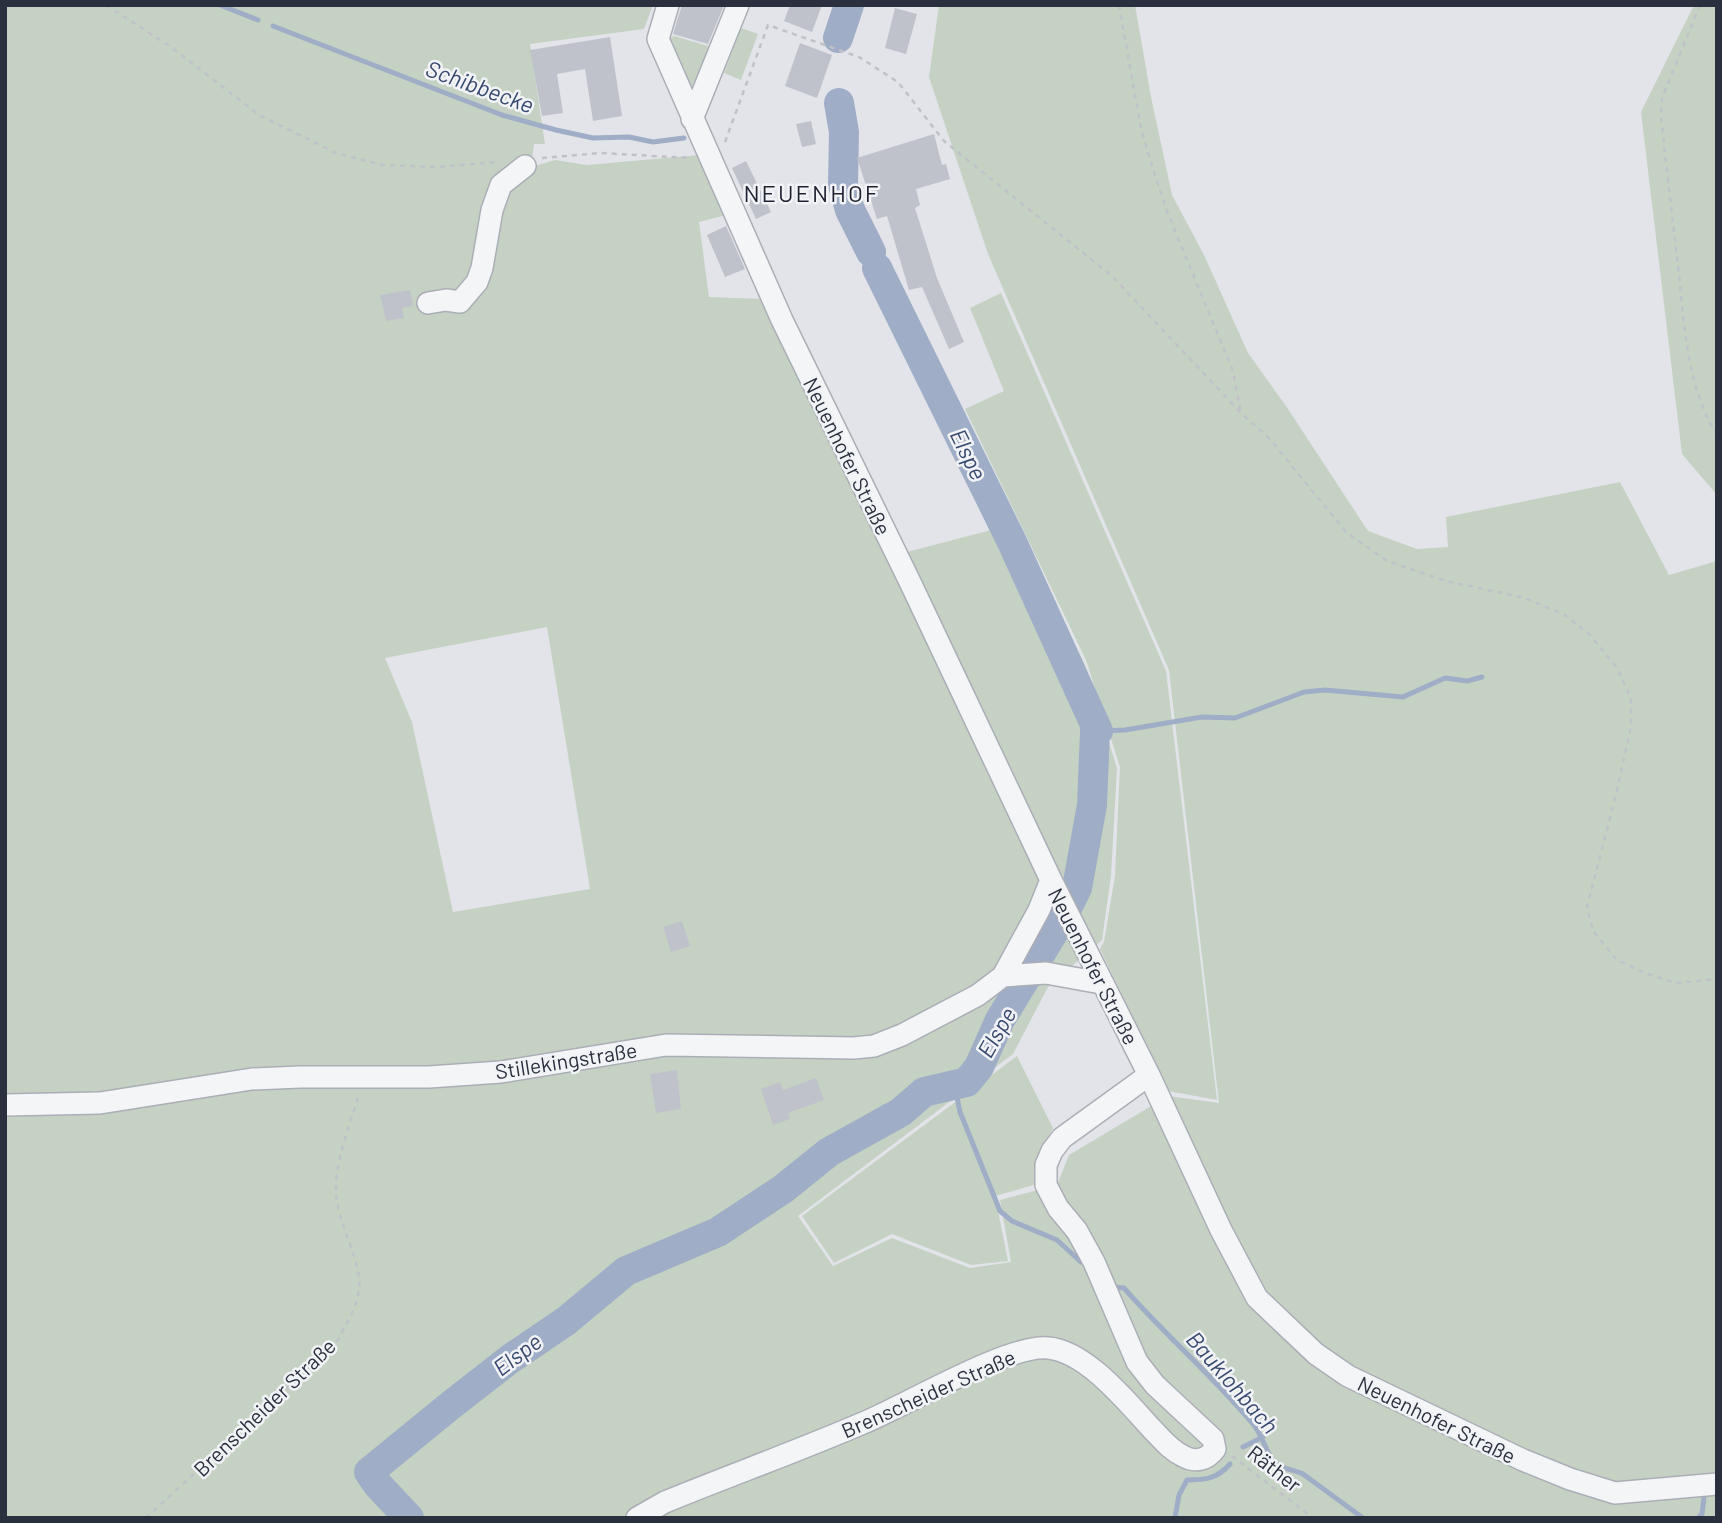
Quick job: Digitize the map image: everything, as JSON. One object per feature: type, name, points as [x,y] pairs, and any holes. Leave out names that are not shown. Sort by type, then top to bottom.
[{"type":"street","name":"Neuenhofer Straße","points":[[668,5],[658,39],[788,332],[911,582],[1101,983],[1149,1075],[1221,1230],[1257,1298],[1316,1354],[1348,1376],[1523,1460],[1615,1493],[1717,1484]]},
{"type":"street","points":[[692,120],[738,5]]},
{"type":"street","points":[[428,303],[460,302],[477,282],[492,210],[501,185],[526,166]]},
{"type":"street","name":"Stillekingstraße","points":[[5,1105],[100,1103],[252,1079],[364,1078],[501,1072],[666,1045],[874,1046],[902,1035],[1012,975],[1039,910],[1056,889]]},
{"type":"street","points":[[1012,975],[1046,972],[1101,983]]},
{"type":"street","points":[[1149,1075],[1062,1138],[1046,1165],[1046,1185],[1094,1262],[1137,1362],[1155,1384],[1207,1431],[1213,1439],[1215,1449]]},
{"type":"street","name":"Brenscheider Straße","points":[[637,1518],[665,1502],[863,1423],[984,1366],[1035,1347],[1052,1348],[1076,1358],[1102,1378],[1184,1458],[1206,1459],[1215,1449]]},
{"type":"path","points":[[106,5],[171,47],[259,115],[336,153],[382,164],[409,166],[436,167],[501,162]]},
{"type":"path","points":[[1119,5],[1141,129],[1152,166],[1166,209],[1233,371],[1241,413]]},
{"type":"path","points":[[1700,5],[1662,98],[1661,116],[1694,384],[1709,423],[1717,435]]},
{"type":"path","points":[[526,166],[539,158],[601,153],[713,163],[768,25],[859,57],[898,82],[944,141],[1112,276],[1241,413],[1269,439],[1346,532],[1387,561],[1446,581],[1525,598],[1565,615],[1590,635],[1617,668],[1631,698],[1631,726],[1587,907],[1593,931],[1617,960],[1645,973],[1676,983],[1717,979]]},
{"type":"path","name":"Brenscheider Straße","points":[[146,1518],[336,1343],[351,1315],[358,1297],[359,1278],[341,1221],[336,1186],[341,1158],[364,1078]]},
{"type":"path","name":"Räther","points":[[1215,1449],[1235,1457],[1313,1518]]},
{"type":"green space","points":[[5,5],[653,5],[644,29],[530,44],[545,144],[534,144],[531,167],[555,160],[587,165],[700,155],[726,215],[699,222],[709,297],[763,299],[888,557],[1014,524],[1084,663],[1117,768],[1111,875],[1102,940],[1048,987],[1013,1054],[798,1216],[833,1266],[892,1238],[970,1268],[1011,1262],[1000,1200],[1057,1185],[1069,1155],[1168,1096],[1219,1103],[1169,670],[988,254],[929,77],[939,5],[1135,5],[1172,195],[1204,255],[1248,353],[1368,531],[1417,549],[1448,547],[1446,517],[1620,482],[1669,575],[1717,561],[1717,1518],[5,1518]],"holes":[[[547,627],[590,889],[453,912],[412,722],[385,658]]]},
{"type":"green space","points":[[1694,5],[1717,5],[1717,495],[1682,454],[1641,112]]},
{"type":"green space","points":[[741,28],[758,34],[741,80],[724,73]]},
{"type":"green space","points":[[674,36],[708,46],[697,87],[686,83],[671,48],[671,38]]},
{"type":"green space","points":[[1001,293],[1166,671],[1217,1100],[1168,1091],[1100,949],[1104,942],[1115,876],[1120,767],[1086,660],[965,409],[1004,391],[970,308]]},
{"type":"green space","points":[[1017,1056],[1053,1128],[1042,1149],[1037,1184],[995,1196],[1008,1261],[971,1265],[892,1234],[834,1263],[802,1216]]},
{"type":"building","points":[[682,5],[724,5],[708,44],[673,34]]},
{"type":"building","points":[[790,5],[822,5],[812,32],[784,21]]},
{"type":"building","points":[[895,8],[917,14],[906,54],[885,48]]},
{"type":"building","points":[[610,37],[622,116],[593,121],[585,69],[557,74],[563,113],[542,116],[530,50]]},
{"type":"building","points":[[800,43],[832,55],[817,98],[785,86]]},
{"type":"building","points":[[811,121],[816,144],[802,147],[796,124]]},
{"type":"building","points":[[934,134],[942,165],[946,164],[950,179],[916,189],[920,205],[915,208],[937,278],[964,342],[949,349],[922,287],[909,290],[887,216],[877,219],[857,158]]},
{"type":"building","points":[[746,161],[771,212],[756,219],[732,168]]},
{"type":"building","points":[[726,226],[745,269],[725,277],[707,235]]},
{"type":"building","points":[[410,290],[413,306],[402,308],[404,318],[386,321],[380,295]]},
{"type":"building","points":[[682,921],[690,946],[671,952],[663,927]]},
{"type":"building","points":[[677,1070],[681,1109],[656,1113],[650,1074]]},
{"type":"building","points":[[816,1078],[824,1100],[788,1113],[790,1119],[773,1125],[761,1089],[780,1082],[783,1090]]},
{"type":"waterway","name":"Schibbecke","points":[[220,5],[258,20]]},
{"type":"waterway","name":"Elspe","points":[[838,38],[849,5]]},
{"type":"waterway","name":"Schibbecke","points":[[273,26],[502,115],[556,130],[593,138],[629,137],[653,142],[684,138]]},
{"type":"waterway","name":"Elspe","points":[[839,103],[844,132],[843,185],[850,210],[871,252]]},
{"type":"waterway","name":"Elspe","points":[[409,1518],[369,1472],[451,1405],[510,1359],[566,1321],[626,1271],[718,1232],[783,1189],[829,1152],[901,1112],[924,1092],[967,1082],[979,1067],[1000,1020],[1061,920],[1077,888],[1092,805],[1095,731],[1098,731],[1012,542],[877,268]]},
{"type":"waterway","points":[[1098,731],[1125,730],[1202,717],[1235,718],[1304,692],[1325,690],[1403,697],[1445,678],[1467,681],[1482,677]]},
{"type":"waterway","name":"Bauklohbach","points":[[954,1083],[960,1112],[1000,1211],[1012,1221],[1057,1240],[1081,1262]]},
{"type":"waterway","name":"Bauklohbach","points":[[1113,1287],[1124,1288],[1238,1406],[1256,1429],[1276,1464],[1303,1474],[1363,1518]]},
{"type":"waterway","points":[[1243,1447],[1263,1437]]},
{"type":"waterway","points":[[1175,1518],[1179,1495],[1187,1480],[1210,1478],[1230,1464]]},
{"type":"waterway","name":"Bauklohbach","points":[[1698,1518],[1702,1514],[1704,1497]]},
{"type":"district","name":"NEUENHOF","points":[[812,192]]}]
